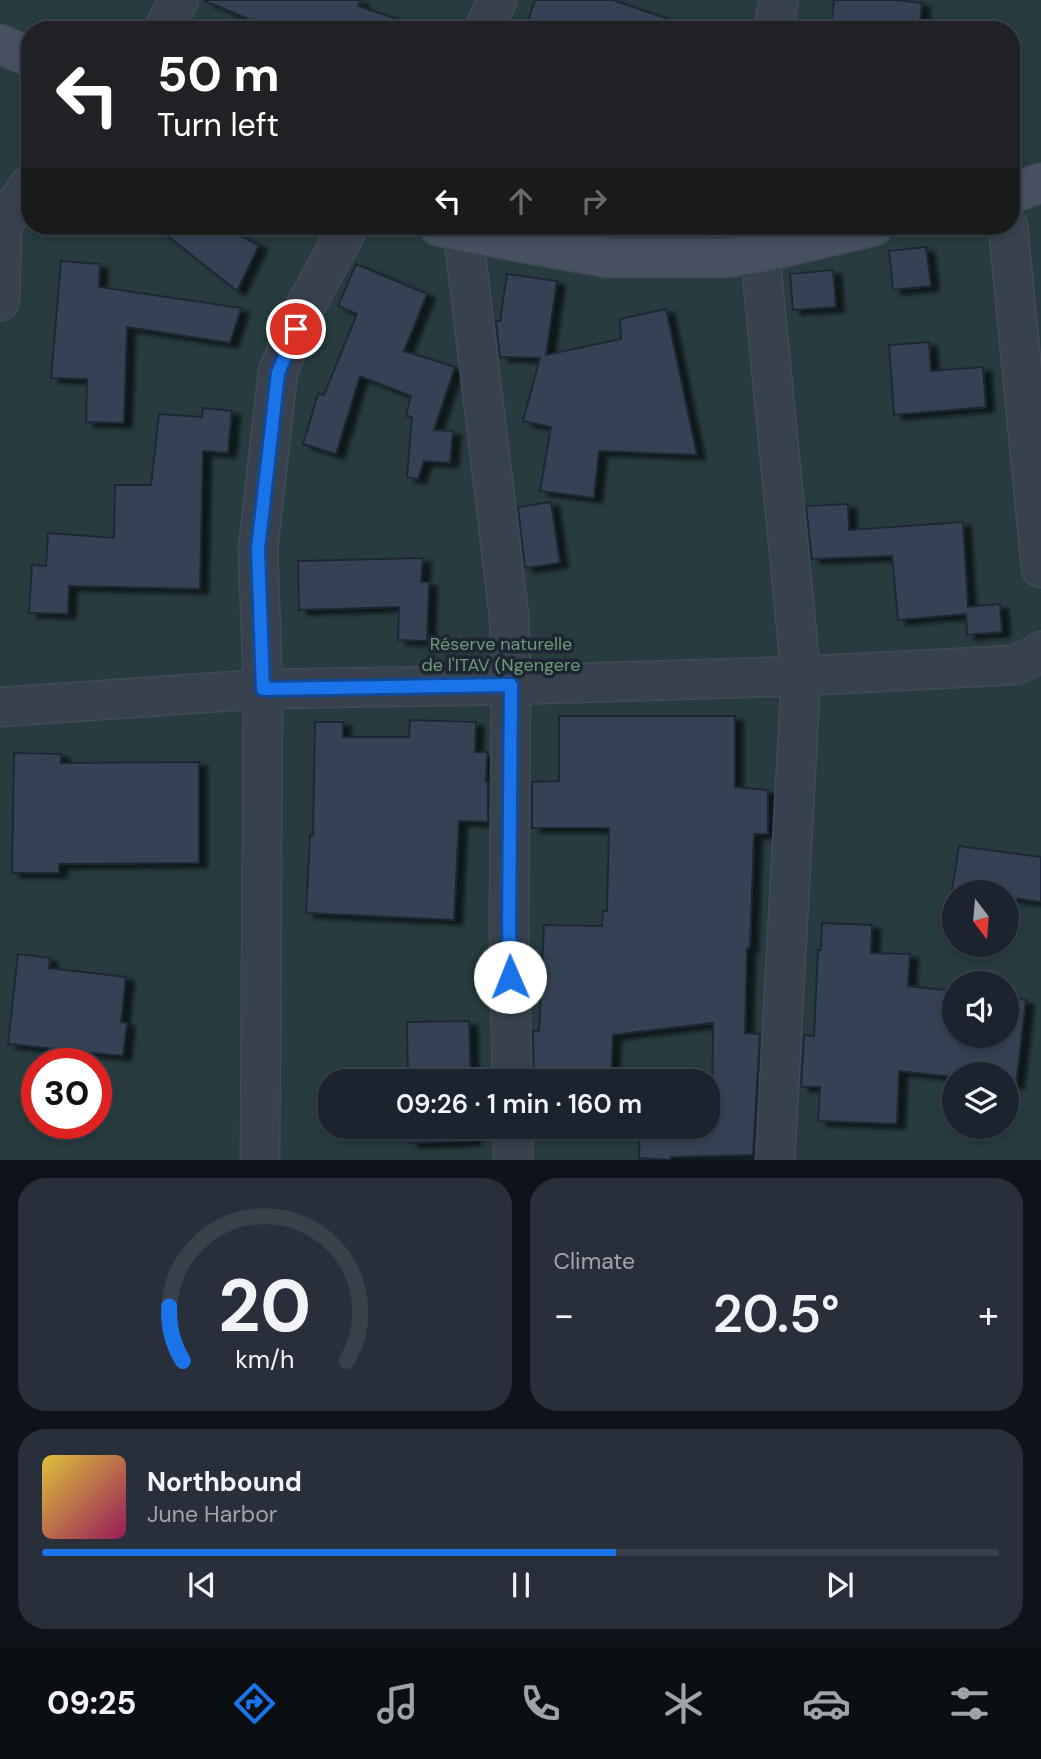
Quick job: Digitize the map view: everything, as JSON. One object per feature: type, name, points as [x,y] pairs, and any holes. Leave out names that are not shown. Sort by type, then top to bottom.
[{"type":"street","points":[[168,21],[180,0]]},
{"type":"street","points":[[488,21],[498,0]]},
{"type":"street","points":[[775,21],[779,0]]},
{"type":"street","points":[[0,44],[21,53]]},
{"type":"street","points":[[1020,190],[1041,183]]},
{"type":"street","points":[[0,301],[1,225],[21,197]]},
{"type":"street","points":[[260,1160],[263,689],[258,549],[278,373],[304,307],[344,235]]},
{"type":"street","points":[[451,235],[509,615],[512,1069]]},
{"type":"street","points":[[483,235],[608,258],[740,246],[814,235]]},
{"type":"street","points":[[1009,235],[1041,568]]},
{"type":"street","points":[[740,246],[801,676],[775,1160]]},
{"type":"street","points":[[0,708],[263,689],[801,676],[1015,665],[1041,651]]},
{"type":"street","points":[[513,1139],[513,1160]]},
{"type":"green space","name":"Réserve naturelle de l'ITAV (Ngengere","points":[[0,0],[1041,0],[1041,1160],[0,1160]]},
{"type":"building","points":[[361,0],[358,6],[403,21],[253,21],[205,1]]},
{"type":"building","points":[[535,0],[613,0],[673,21],[528,21]]},
{"type":"building","points":[[834,0],[896,0],[922,3],[920,21],[832,21]]},
{"type":"building","points":[[166,235],[238,235],[259,245],[237,291]]},
{"type":"building","points":[[926,247],[931,286],[893,290],[889,251]]},
{"type":"building","points":[[61,261],[100,264],[99,287],[241,308],[230,343],[127,327],[124,423],[86,422],[87,379],[51,378]]},
{"type":"building","points":[[356,264],[427,294],[404,351],[455,367],[434,430],[453,431],[450,463],[424,461],[418,479],[407,477],[412,417],[406,416],[411,396],[360,376],[336,454],[303,444],[318,394],[324,395],[357,314],[338,306]]},
{"type":"building","points":[[833,270],[836,307],[793,310],[790,274]]},
{"type":"building","points":[[507,274],[557,281],[546,355],[621,339],[620,319],[666,309],[697,455],[599,451],[594,498],[540,491],[551,427],[523,421],[540,358],[500,357],[496,321],[500,321]]},
{"type":"building","points":[[929,342],[931,371],[983,367],[986,407],[894,415],[889,345]]},
{"type":"building","points":[[203,408],[232,411],[228,453],[203,451],[200,589],[69,586],[68,614],[29,613],[32,565],[46,566],[48,533],[114,538],[115,485],[151,485],[159,414],[202,417]]},
{"type":"building","points":[[551,502],[560,563],[525,568],[518,507]]},
{"type":"building","points":[[848,504],[849,530],[963,522],[968,607],[1000,604],[1002,632],[967,635],[966,614],[898,620],[892,556],[812,559],[806,506]]},
{"type":"building","points":[[423,558],[421,582],[429,582],[427,641],[398,640],[399,607],[299,610],[298,561]]},
{"type":"building","points":[[559,716],[735,716],[735,787],[768,790],[768,834],[754,834],[750,948],[747,948],[745,1033],[760,1034],[753,1155],[671,1157],[671,1160],[639,1158],[640,1139],[720,1139],[720,1069],[713,1069],[713,1023],[613,1035],[612,1069],[534,1069],[533,1031],[539,1031],[544,925],[602,926],[603,911],[607,911],[609,828],[532,828],[532,782],[559,781]]},
{"type":"building","points":[[410,720],[476,722],[475,752],[487,752],[488,822],[459,821],[454,920],[306,913],[310,835],[313,835],[315,722],[343,722],[343,737],[409,737]]},
{"type":"building","points":[[14,753],[61,754],[61,763],[199,762],[199,863],[59,864],[59,873],[12,873]]},
{"type":"building","points":[[959,846],[1041,857],[1041,902],[1019,899],[1019,880],[954,880]]},
{"type":"building","points":[[822,923],[872,925],[871,953],[910,954],[908,986],[942,990],[942,1048],[1019,1048],[1019,999],[1026,1000],[1019,1062],[942,1062],[942,1076],[899,1071],[897,1124],[818,1121],[820,1087],[801,1087],[804,1035],[814,1036],[818,950],[821,950]]},
{"type":"building","points":[[18,954],[50,958],[49,968],[126,977],[121,1022],[127,1023],[123,1056],[112,1055],[112,1048],[46,1048],[8,1044]]},
{"type":"building","points":[[469,1021],[471,1069],[408,1069],[407,1022]]},
{"type":"building","points":[[410,1139],[472,1139],[472,1141],[410,1143]]},
{"type":"route","points":[[296,329],[278,373],[258,549],[263,689],[511,685],[510,977]]}]
